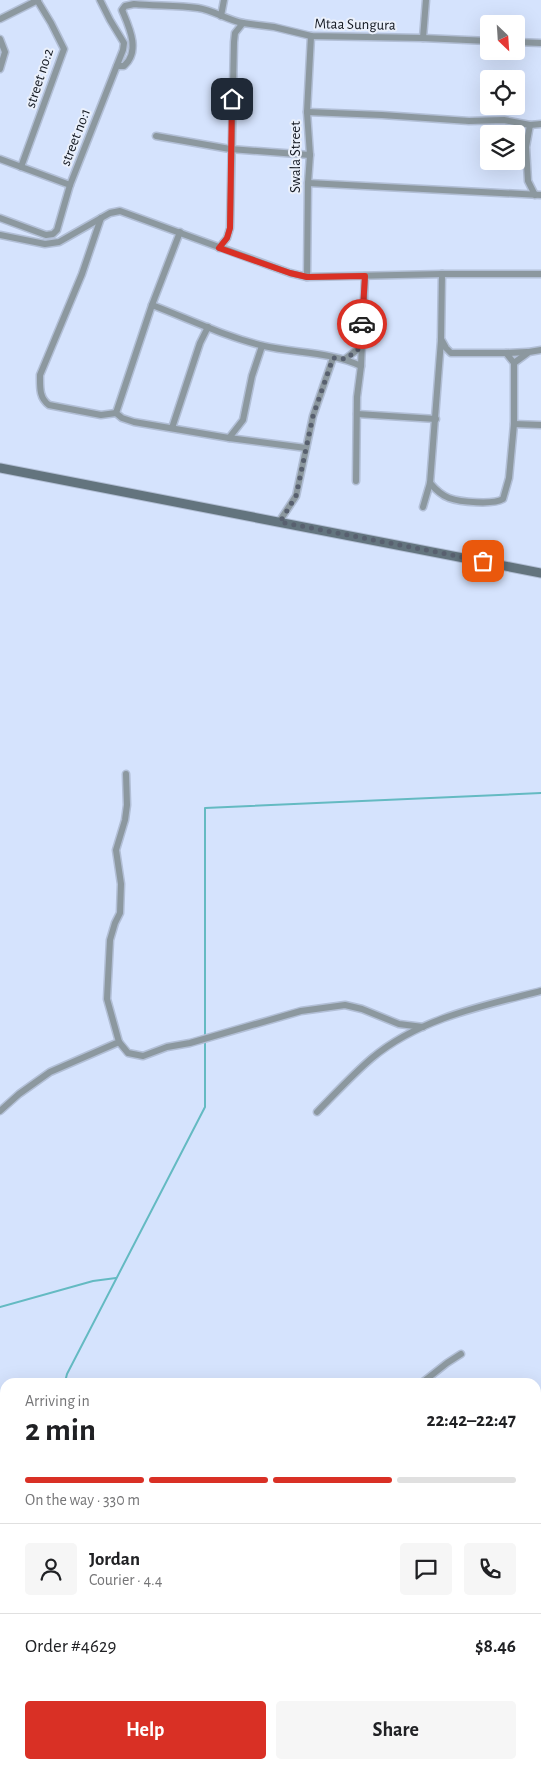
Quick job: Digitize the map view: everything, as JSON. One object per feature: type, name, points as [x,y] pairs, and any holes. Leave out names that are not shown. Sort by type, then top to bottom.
[{"type":"street","points":[[0,18],[38,0]]},
{"type":"street","name":"street no:2","points":[[21,167],[64,49],[38,0]]},
{"type":"street","name":"street no:1","points":[[0,218],[46,235],[53,234],[57,230],[70,185],[117,66],[124,43],[100,0]]},
{"type":"street","points":[[220,16],[224,0]]},
{"type":"street","points":[[423,38],[426,0]]},
{"type":"street","name":"Mtaa Sungura","points":[[117,66],[124,66],[128,63],[133,41],[122,10],[125,6],[134,4],[198,8],[243,23],[274,27],[311,36],[480,41]]},
{"type":"street","points":[[219,248],[227,238],[230,228],[230,149],[234,42],[235,33],[243,23]]},
{"type":"street","name":"Swala Street","points":[[307,277],[310,155],[307,112],[311,36]]},
{"type":"street","points":[[0,39],[5,52],[0,69]]},
{"type":"street","points":[[525,43],[541,44]]},
{"type":"street","points":[[307,112],[469,121],[504,120],[530,125],[541,124]]},
{"type":"street","points":[[530,125],[526,147],[528,181],[538,195]]},
{"type":"street","points":[[156,136],[230,149],[310,155]]},
{"type":"street","points":[[0,159],[70,185]]},
{"type":"street","points":[[308,183],[538,195]]},
{"type":"street","points":[[0,235],[45,244],[59,242],[110,213],[120,211],[219,248],[290,273],[307,277],[541,274]]},
{"type":"street","points":[[101,218],[82,274],[40,375],[40,391],[44,401],[49,405],[102,415],[116,413],[122,418],[134,422],[229,438],[306,448]]},
{"type":"street","points":[[116,413],[152,305],[180,232]]},
{"type":"street","points":[[423,507],[430,483],[436,419],[441,339],[442,274]]},
{"type":"street","points":[[356,481],[357,397],[361,366],[365,276]]},
{"type":"street","points":[[152,305],[262,346],[346,359],[361,366]]},
{"type":"street","points":[[172,428],[200,343],[208,327]]},
{"type":"street","points":[[441,339],[446,348],[452,353],[506,353],[541,350]]},
{"type":"street","points":[[229,438],[243,420],[252,376],[262,346]]},
{"type":"street","points":[[346,359],[361,347]]},
{"type":"street","points":[[514,362],[529,352]]},
{"type":"street","points":[[430,483],[439,493],[449,498],[490,502],[500,501],[504,497],[509,478],[514,424],[514,362],[506,353]]},
{"type":"street","points":[[280,522],[296,496],[313,416],[333,358]]},
{"type":"street","points":[[357,414],[436,419]]},
{"type":"street","points":[[514,424],[541,425]]},
{"type":"street","points":[[0,468],[541,572]]},
{"type":"street","points":[[126,774],[127,805],[125,820],[116,850],[121,884],[120,913],[110,940],[107,999],[119,1042],[128,1053],[143,1056],[167,1047],[190,1043],[301,1011],[337,1006],[362,1009],[399,1024],[423,1027]]},
{"type":"street","points":[[317,1112],[372,1058],[396,1041],[447,1016],[474,1007],[541,991]]},
{"type":"street","points":[[0,1111],[19,1094],[50,1072],[119,1042]]},
{"type":"street","points":[[428,1378],[461,1354]]},
{"type":"waterway","points":[[205,1037],[205,808],[541,793]]},
{"type":"waterway","points":[[66,1378],[205,1107],[205,1041]]},
{"type":"waterway","points":[[0,1307],[93,1281],[116,1278]]},
{"type":"way so far","points":[[362,324],[361,347],[346,359],[333,358],[313,416],[296,496],[280,522],[483,561]]},
{"type":"route","points":[[232,99],[230,228],[227,238],[219,248],[290,273],[307,277],[365,276],[362,324]]}]
